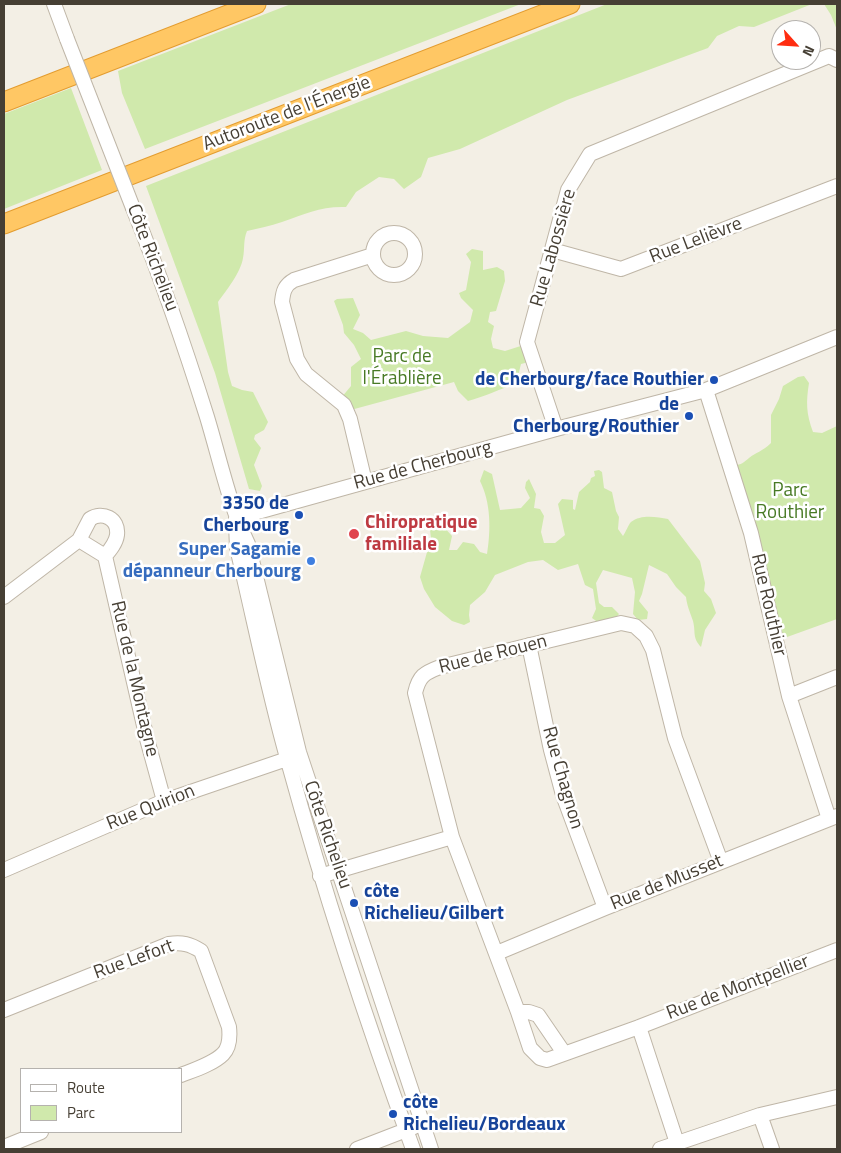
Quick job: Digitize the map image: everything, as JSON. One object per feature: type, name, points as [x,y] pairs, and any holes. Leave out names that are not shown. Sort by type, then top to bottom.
[{"type":"highway","points":[[4,102],[256,4]]},
{"type":"highway","name":"Autoroute de l'Énergie","points":[[4,224],[570,4]]},
{"type":"street","name":"Côte Richelieu","points":[[54,4],[155,266],[207,420],[236,518],[237,548],[293,755],[320,876],[353,978],[413,1149]]},
{"type":"street","name":"Rue Labossière","points":[[556,429],[527,342],[568,190],[590,154],[829,56],[837,60]]},
{"type":"street","name":"Rue Lelièvre","points":[[552,250],[621,270],[837,186]]},
{"type":"street","points":[[365,482],[350,419],[344,404],[306,374],[297,359],[282,302],[287,284],[294,280],[373,255]]},
{"type":"street","name":"Rue de Cherbourg","points":[[236,518],[556,429],[706,390],[837,337]]},
{"type":"street","name":"Rue Routhier","points":[[706,390],[751,533],[789,696],[833,817]]},
{"type":"street","points":[[4,598],[79,540],[90,519],[100,515],[110,518],[117,527],[118,533],[113,545],[105,556],[79,540]]},
{"type":"street","name":"Rue de la Montagne","points":[[105,556],[147,739],[164,801]]},
{"type":"street","name":"Rue de Rouen","points":[[564,1053],[547,1060],[534,1054],[530,1048],[497,953],[452,837],[415,693],[418,682],[425,673],[440,666],[621,623],[635,626],[646,636],[652,650],[675,738],[721,862]]},
{"type":"street","name":"Rue Chagnon","points":[[529,645],[551,750],[563,795],[605,908]]},
{"type":"street","points":[[789,696],[837,677]]},
{"type":"street","name":"Côte Richelieu","points":[[293,755],[339,869],[431,1149]]},
{"type":"street","name":"Rue Quirion","points":[[4,870],[164,801],[293,755]]},
{"type":"street","name":"Rue de Musset","points":[[497,953],[833,817]]},
{"type":"street","points":[[320,876],[452,837]]},
{"type":"street","name":"Rue Lefort","points":[[4,1010],[169,944],[192,945],[201,951],[229,1028],[230,1040],[224,1053],[182,1075]]},
{"type":"street","name":"Rue de Montpellier","points":[[564,1053],[639,1027],[837,950]]},
{"type":"street","points":[[518,1012],[529,1012],[538,1015],[564,1053]]},
{"type":"street","points":[[639,1027],[677,1143]]},
{"type":"street","points":[[660,1149],[760,1115],[837,1097]]},
{"type":"street","points":[[760,1115],[772,1149]]},
{"type":"street","points":[[357,1149],[422,1124]]},
{"type":"street","points":[[4,1147],[39,1133]]},
{"type":"green space","points":[[291,4],[521,4],[145,149],[122,93],[118,71]]},
{"type":"green space","points":[[607,4],[812,4],[754,27],[739,26],[717,36],[708,48],[567,100],[460,149],[428,158],[421,177],[404,189],[394,179],[379,177],[356,192],[346,207],[321,209],[247,231],[242,263],[233,281],[218,302],[228,372],[232,386],[253,392],[268,422],[264,430],[255,435],[254,439],[261,448],[254,465],[262,486],[260,491],[249,489],[215,373],[146,186]]},
{"type":"green space","points":[[824,4],[837,4],[837,30],[831,15]]},
{"type":"green space","points":[[71,88],[102,170],[4,209],[4,114]]},
{"type":"green space","name":"Parc de l'Érablière","points":[[472,249],[483,251],[483,270],[497,267],[504,271],[505,281],[496,311],[490,312],[488,322],[494,326],[491,339],[493,348],[505,351],[527,344],[533,361],[521,364],[516,384],[468,401],[458,391],[454,382],[347,411],[341,398],[351,386],[351,367],[361,359],[354,345],[344,333],[334,301],[337,299],[353,298],[360,315],[353,329],[363,333],[371,340],[406,331],[423,336],[448,338],[470,322],[473,310],[461,298],[459,293],[466,290],[471,262],[466,254]]},
{"type":"green space","name":"Parc Routhier","points":[[804,376],[809,383],[807,408],[813,432],[822,433],[837,426],[837,619],[776,641],[734,466],[742,463],[771,443],[771,415],[783,386],[798,377]]},
{"type":"green space","points":[[484,470],[492,474],[500,510],[521,508],[530,498],[525,488],[526,482],[529,479],[536,494],[534,508],[540,509],[544,516],[541,532],[544,543],[555,543],[565,535],[558,504],[562,499],[573,500],[573,509],[575,510],[579,492],[595,476],[594,471],[599,470],[602,472],[604,488],[612,492],[619,517],[618,529],[623,536],[630,523],[635,519],[649,517],[668,519],[700,561],[705,583],[704,591],[711,599],[716,613],[705,630],[701,647],[695,638],[693,621],[686,597],[667,574],[649,565],[639,601],[648,612],[647,619],[638,620],[633,614],[635,592],[632,578],[603,570],[596,583],[599,603],[604,607],[612,607],[619,614],[613,621],[599,623],[592,618],[596,609],[593,589],[585,585],[578,564],[558,570],[543,560],[528,562],[495,575],[485,592],[470,605],[470,622],[464,625],[452,621],[435,607],[424,589],[420,577],[431,538],[430,530],[443,526],[452,536],[449,550],[457,550],[463,542],[474,544],[480,552],[487,554],[489,517],[484,489],[480,481]]},
{"type":"place","name":"de Cherbourg/face Routhier","points":[[714,380]]},
{"type":"place","name":"de Cherbourg/Routhier","points":[[689,416]]},
{"type":"place","name":"3350 de Cherbourg","points":[[299,515]]},
{"type":"place","name":"Chiropratique familiale","points":[[354,534]]},
{"type":"place","name":"Super Sagamie dépanneur Cherbourg","points":[[311,561]]},
{"type":"place","name":"côte Richelieu/Gilbert","points":[[354,903]]},
{"type":"place","name":"côte Richelieu/Bordeaux","points":[[393,1114]]}]
